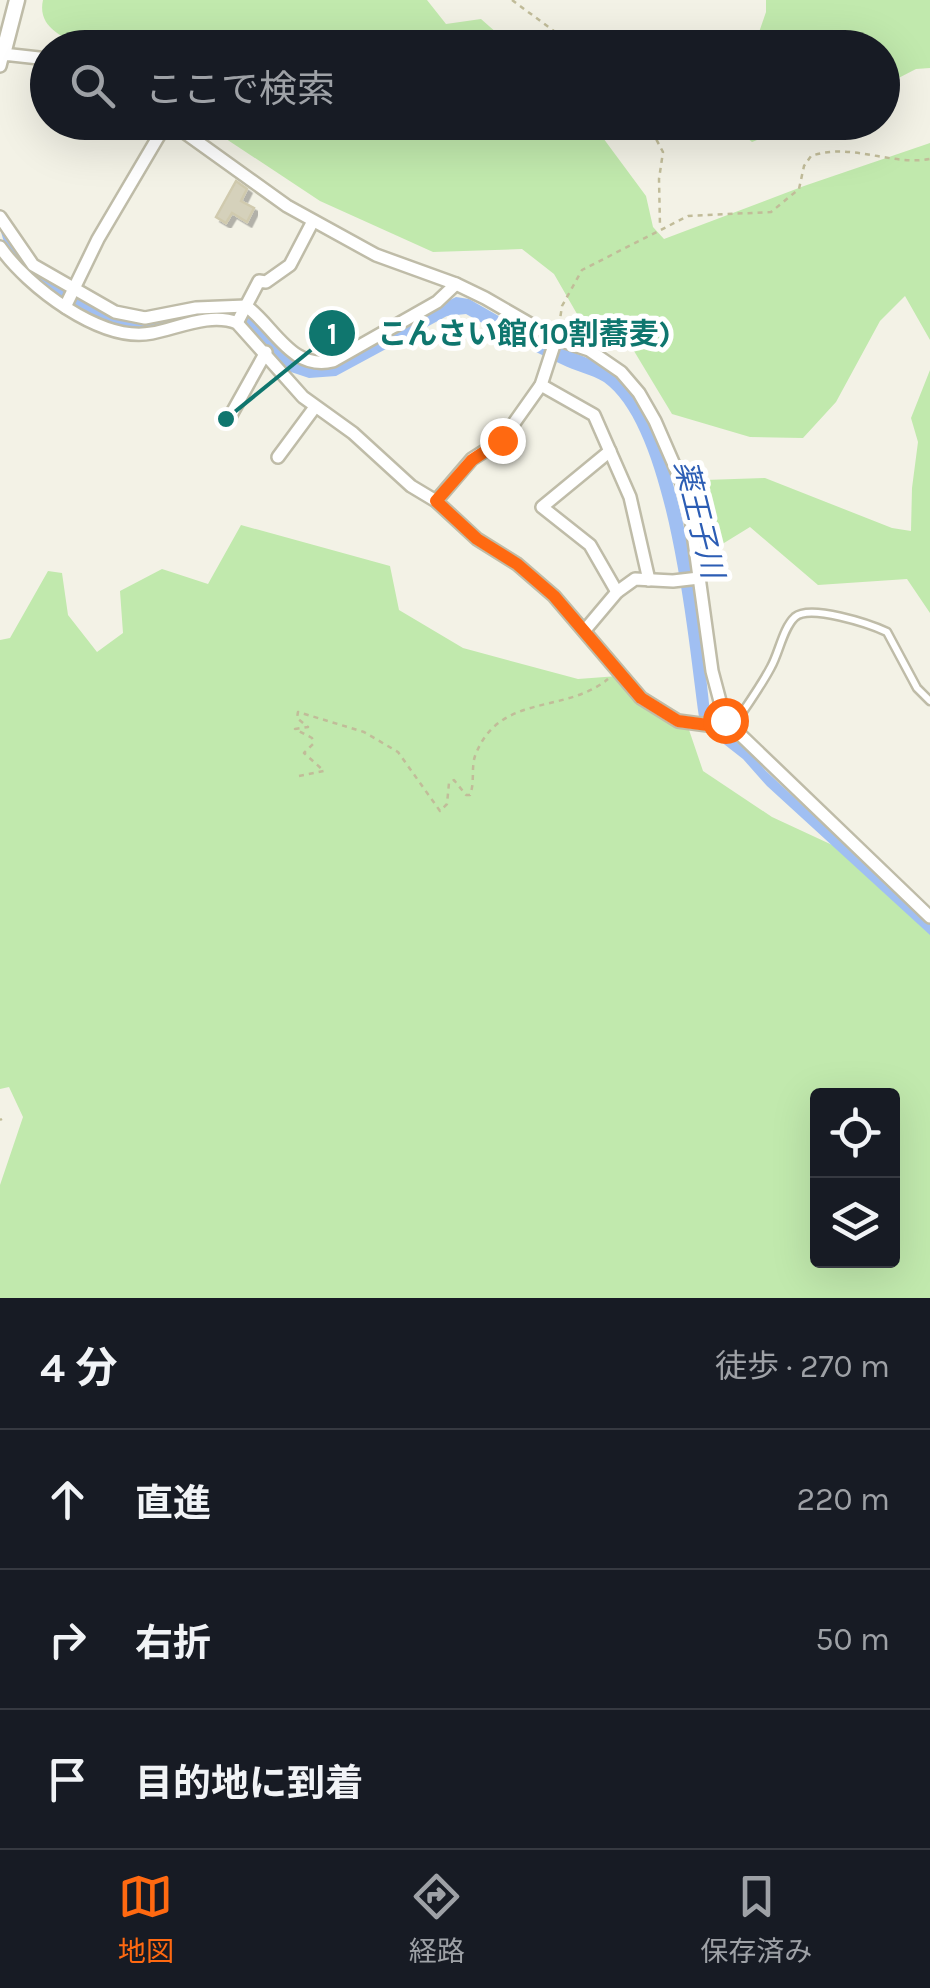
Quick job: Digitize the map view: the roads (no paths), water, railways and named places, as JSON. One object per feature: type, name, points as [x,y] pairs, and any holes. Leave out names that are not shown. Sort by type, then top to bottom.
[{"type":"street","points":[[17,0],[1,58],[30,59]]},
{"type":"street","points":[[65,306],[98,239],[157,140]]},
{"type":"street","points":[[194,140],[313,221],[395,263],[456,284],[556,341],[604,358],[639,393],[667,444],[682,484],[724,725],[930,917]]},
{"type":"street","points":[[0,218],[33,266],[115,312],[146,318],[196,308],[246,306],[293,354],[314,362],[332,361],[437,302],[456,284]]},
{"type":"street","points":[[237,323],[259,282],[266,282],[290,265],[313,221]]},
{"type":"street","points":[[0,247],[30,282],[65,306],[109,328],[148,334],[220,319],[237,323],[315,407],[411,486],[436,501],[477,539],[517,564],[554,596],[641,698],[662,712],[698,726],[724,725]]},
{"type":"street","points":[[196,308],[199,322]]},
{"type":"street","points":[[109,328],[115,312]]},
{"type":"street","points":[[436,501],[472,460],[502,440],[541,385],[556,341]]},
{"type":"street","points":[[227,422],[266,352]]},
{"type":"street","points":[[280,370],[293,354]]},
{"type":"street","points":[[541,385],[594,415],[630,497],[649,580]]},
{"type":"street","points":[[278,457],[315,407]]},
{"type":"street","points":[[610,450],[542,507],[590,545],[618,592]]},
{"type":"street","points":[[585,630],[618,592],[635,579],[699,578]]},
{"type":"lane","points":[[724,725],[772,666],[796,616],[808,612],[887,632],[912,681],[930,701]]},
{"type":"water","points":[[0,221],[38,273],[76,297],[126,320],[240,308],[315,367],[456,297],[469,299],[612,373],[637,402],[658,440],[673,485],[695,585],[711,720],[718,730],[745,747],[930,924],[930,935],[767,786],[743,759],[706,730],[699,717],[682,589],[660,488],[645,443],[627,407],[604,382],[537,353],[466,314],[447,316],[336,376],[309,378],[288,371],[242,322],[154,332],[122,327],[76,309],[32,279],[15,261],[4,242]]},
{"type":"place","name":"こんさい館(10割蕎麦)","points":[[226,419]]},
{"type":"water label","name":"薬王子川","points":[[699,519]]}]
